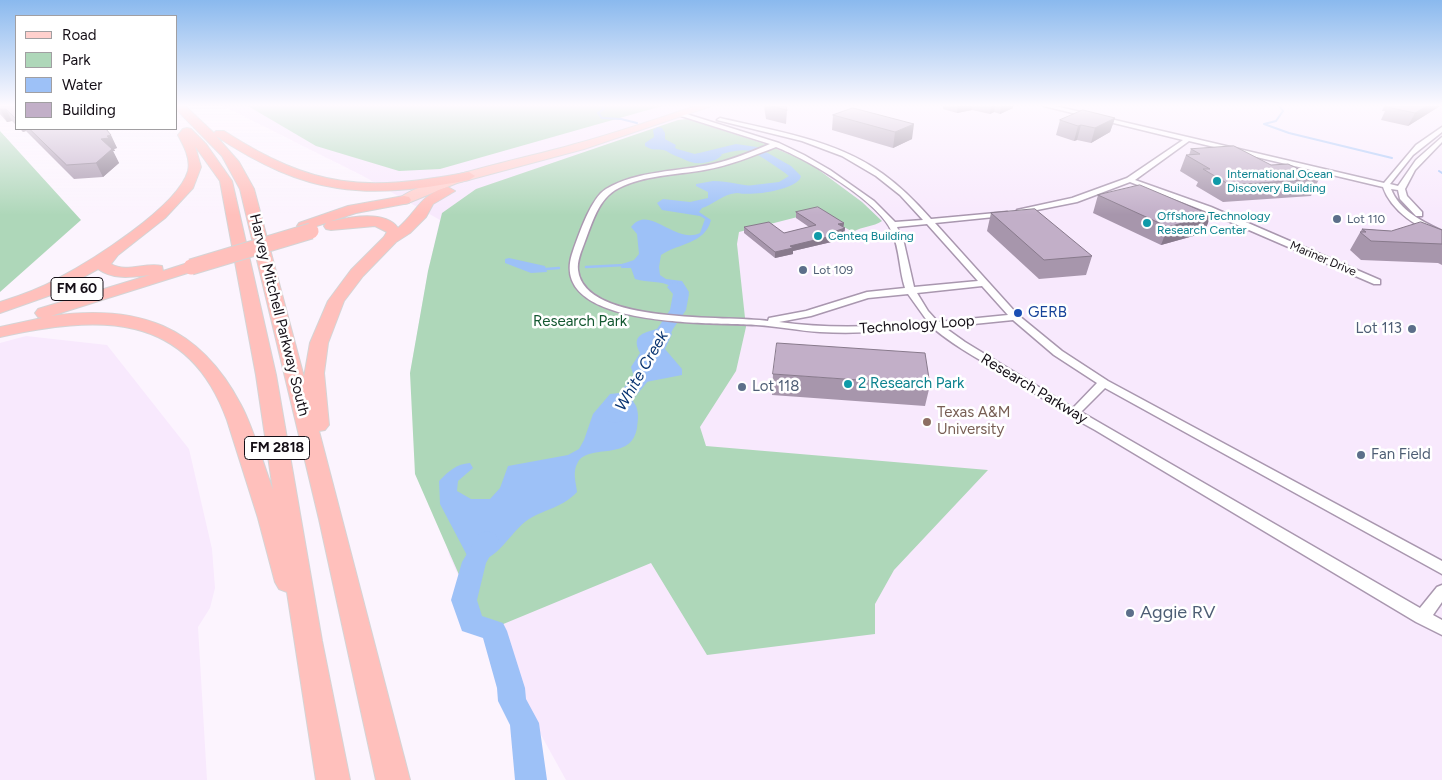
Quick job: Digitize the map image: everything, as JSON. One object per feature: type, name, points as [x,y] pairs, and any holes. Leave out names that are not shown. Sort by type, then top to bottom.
[{"type":"highway","points":[[0,308],[62,283],[113,251],[165,210],[186,189],[194,172],[195,159],[190,142]]},
{"type":"highway","name":"Harvey Mitchell Parkway South","points":[[200,142],[226,181],[266,376],[308,641],[334,780]]},
{"type":"highway","name":"Harvey Mitchell Parkway South","points":[[216,142],[228,153],[242,175],[331,519],[393,780]]},
{"type":"highway","points":[[232,142],[263,161],[295,174],[337,186],[396,187],[470,176]]},
{"type":"highway","points":[[328,222],[350,200],[349,194],[337,186]]},
{"type":"highway","points":[[331,519],[315,399],[314,373],[317,348],[328,318],[345,287],[391,239],[414,222],[432,198],[448,191]]},
{"type":"highway","name":"FM 60","points":[[0,322],[60,309],[139,283],[188,264],[328,222],[374,213],[404,200]]},
{"type":"highway","points":[[328,222],[386,223],[390,225],[394,232],[391,239]]},
{"type":"highway","points":[[113,251],[103,262],[105,268],[109,270],[124,272],[156,269]]},
{"type":"highway","name":"FM 60","points":[[0,316],[64,293],[156,269],[188,264]]},
{"type":"highway","points":[[139,283],[108,303],[107,312],[122,319],[146,324],[175,338],[190,348],[218,382],[232,406],[268,510],[282,564],[308,641]]},
{"type":"highway","points":[[0,332],[56,322],[122,319]]},
{"type":"main road","name":"FM 60","points":[[404,200],[448,191],[590,142]]},
{"type":"main road","name":"FM 60","points":[[404,200],[432,187],[540,158]]},
{"type":"street","name":"Research Parkway","points":[[768,142],[824,168],[876,206],[893,225],[901,243],[904,271],[910,290],[934,325],[963,346],[1073,414],[1099,427],[1442,628]]},
{"type":"street","name":"Technology Loop","points":[[783,142],[747,156],[700,169],[619,184],[603,194],[576,258],[573,267],[575,276],[582,286],[596,299],[619,310],[648,315],[865,330],[1015,317]]},
{"type":"street","points":[[808,142],[844,155],[880,174],[903,193],[1015,317],[1058,353],[1104,383],[1442,568]]},
{"type":"street","points":[[893,225],[931,223],[1018,213],[1074,200],[1130,180],[1183,142]]},
{"type":"street","points":[[1203,142],[1401,188]]},
{"type":"street","points":[[1386,185],[1424,142]]},
{"type":"street","points":[[1437,142],[1402,182],[1401,188],[1403,197],[1420,214],[1442,228]]},
{"type":"street","name":"Mariner Drive","points":[[1130,180],[1208,209],[1377,282]]},
{"type":"street","points":[[1386,185],[1394,202],[1417,220],[1442,234]]},
{"type":"street","name":"Technology Loop","points":[[758,322],[808,314],[867,295],[985,283]]},
{"type":"street","points":[[1073,414],[1104,383]]},
{"type":"street","points":[[1422,617],[1442,591]]},
{"type":"shaded area","name":"Texas A&M University","points":[[296,142],[1442,142],[1442,780],[566,780],[484,632],[449,555],[410,373],[428,271],[440,220],[363,176]]},
{"type":"shaded area","points":[[26,336],[107,345],[189,449],[212,549],[215,588],[210,608],[198,627],[207,780],[0,780],[0,343]]},
{"type":"green space","points":[[0,142],[10,142],[81,220],[0,292]]},
{"type":"green space","points":[[310,142],[534,142],[440,169],[399,171],[316,146]]},
{"type":"green space","name":"Research Park","points":[[612,142],[760,142],[808,162],[862,202],[882,221],[853,232],[817,212],[739,232],[737,244],[746,327],[736,371],[700,427],[706,446],[988,470],[894,570],[875,604],[875,634],[707,655],[651,563],[484,632],[415,474],[410,373],[428,271],[442,213],[476,189]]},
{"type":"water","points":[[671,142],[676,145],[673,151],[679,154],[712,152],[722,155],[712,161],[696,163],[687,161],[667,151],[651,149],[645,146],[645,143]]},
{"type":"water","points":[[713,181],[767,188],[754,192],[731,194],[702,208],[699,212],[711,220],[703,234],[691,242],[661,255],[660,275],[666,279],[682,281],[689,292],[685,301],[684,311],[675,310],[676,300],[672,287],[663,283],[635,279],[631,268],[621,268],[622,264],[634,260],[639,254],[637,234],[631,227],[638,221],[646,220],[681,234],[691,235],[700,233],[705,219],[700,216],[662,210],[657,203],[663,199],[690,202],[708,198],[708,192],[696,186],[696,184]]},
{"type":"water","points":[[509,258],[545,266],[547,272],[531,273],[505,263],[505,259]]},
{"type":"water","points":[[657,329],[669,330],[672,334],[665,349],[682,369],[682,375],[646,382],[635,380],[631,367],[640,353],[637,339],[647,332]]},
{"type":"water","points":[[619,393],[629,397],[637,409],[637,428],[633,438],[627,445],[619,449],[591,453],[584,456],[576,466],[577,492],[572,497],[529,519],[488,558],[470,561],[440,504],[439,481],[453,469],[470,463],[473,468],[458,481],[457,491],[471,499],[490,499],[500,488],[508,466],[568,455],[579,449],[593,414],[610,394]]},
{"type":"building","points":[[44,142],[105,142],[112,149],[96,163],[67,165]]},
{"type":"building","points":[[1234,146],[1271,165],[1288,164],[1319,179],[1230,185],[1203,169],[1210,169],[1186,155],[1200,154],[1191,149]]},
{"type":"building","points":[[1140,185],[1211,215],[1168,227],[1098,195]]},
{"type":"building","name":"Centeq Building","points":[[818,207],[844,223],[838,224],[845,228],[836,231],[840,234],[790,246],[793,248],[775,252],[744,227],[769,222],[784,233],[816,225],[796,212]]},
{"type":"building","points":[[1035,209],[1092,256],[1044,260],[991,213]]},
{"type":"building","points":[[1421,222],[1442,230],[1442,244],[1371,241],[1360,232],[1366,232],[1362,229],[1391,231]]},
{"type":"building","points":[[777,343],[925,353],[930,385],[773,374]]},
{"type":"waterway","name":"White Creek","points":[[661,142],[685,157],[695,158],[736,148],[754,149],[795,176],[794,179],[783,185],[741,190]]},
{"type":"waterway","points":[[1328,142],[1392,158]]},
{"type":"waterway","points":[[586,267],[625,265]]},
{"type":"waterway","points":[[546,269],[559,268]]},
{"type":"waterway","name":"White Creek","points":[[615,417],[627,395],[639,381],[665,329],[678,310],[681,294],[675,287]]},
{"type":"waterway","name":"White Creek","points":[[487,540],[474,562],[464,600],[471,623],[494,631],[511,688],[512,701],[524,723],[531,780]]},
{"type":"place","name":"International Ocean Discovery Building","points":[[1217,181]]},
{"type":"place","name":"Lot 110","points":[[1337,219]]},
{"type":"place","name":"Offshore Technology Research Center","points":[[1147,223]]},
{"type":"place","name":"Centeq Building","points":[[818,236]]},
{"type":"place","name":"Lot 109","points":[[803,270]]},
{"type":"place","name":"GERB","points":[[1018,313]]},
{"type":"place","name":"Lot 113","points":[[1412,329]]},
{"type":"place","name":"2 Research Park","points":[[848,384]]},
{"type":"place","name":"Lot 118","points":[[742,387]]},
{"type":"place","name":"Texas A&M University","points":[[927,422]]},
{"type":"place","name":"Fan Field","points":[[1361,455]]},
{"type":"place","name":"Aggie RV","points":[[1130,613]]}]
